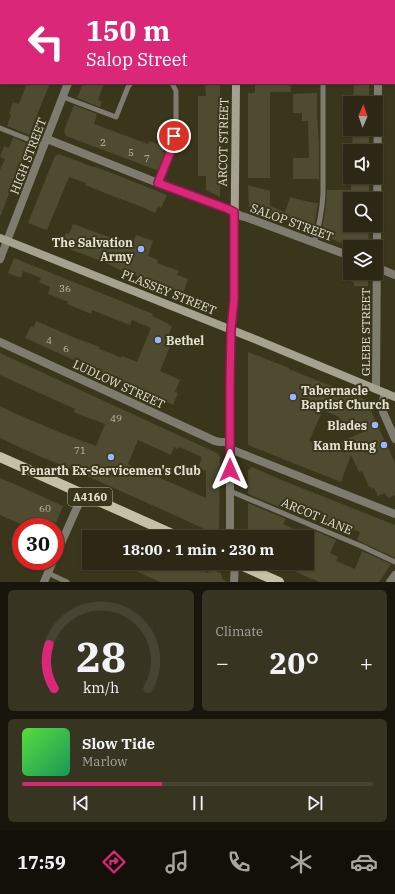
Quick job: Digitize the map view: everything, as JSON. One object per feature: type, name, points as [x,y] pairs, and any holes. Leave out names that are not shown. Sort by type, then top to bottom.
[{"type":"main road","name":"A4160","points":[[0,457],[163,530]]},
{"type":"main road","points":[[252,570],[279,582]]},
{"type":"street","name":"HIGH STREET","points":[[0,260],[4,239],[46,143],[68,84]]},
{"type":"street","name":"ARCOT STREET","points":[[230,530],[231,330],[234,293],[236,84]]},
{"type":"street","name":"GLEBE STREET","points":[[377,240],[378,84]]},
{"type":"street","name":"SALOP STREET","points":[[46,143],[228,209],[241,216],[343,253]]},
{"type":"street","name":"PLASSEY STREET","points":[[4,239],[395,397]]},
{"type":"street","points":[[383,270],[395,275]]},
{"type":"street","name":"GLEBE STREET","points":[[376,389],[377,280]]},
{"type":"street","name":"LUDLOW STREET","points":[[0,342],[214,440],[230,445],[395,514]]},
{"type":"street","points":[[385,393],[382,405],[383,412],[395,439]]},
{"type":"street","points":[[64,537],[83,494]]},
{"type":"street","points":[[44,582],[49,570]]},
{"type":"street","points":[[234,582],[235,570]]},
{"type":"street","points":[[390,582],[395,575]]},
{"type":"lane","points":[[63,97],[116,117],[130,84]]},
{"type":"lane","points":[[158,183],[172,148],[176,124],[176,91],[172,84]]},
{"type":"lane","points":[[314,243],[319,226],[324,194],[323,84]]},
{"type":"lane","points":[[0,128],[46,143]]},
{"type":"lane","name":"ARCOT LANE","points":[[230,491],[361,546],[395,562]]},
{"type":"lane","points":[[48,573],[67,582]]},
{"type":"building","points":[[27,84],[50,84],[29,135],[7,126],[11,115],[9,114],[13,102],[19,104]]},
{"type":"building","points":[[83,84],[104,84],[98,100],[102,102],[100,107],[77,98]]},
{"type":"building","points":[[205,84],[220,84],[220,197],[206,190],[206,176],[198,176],[198,96],[206,96]]},
{"type":"building","points":[[255,84],[290,84],[291,92],[270,92],[270,178],[248,178],[248,93],[255,93]]},
{"type":"building","points":[[354,84],[369,84],[369,96],[353,96]]},
{"type":"building","points":[[317,93],[319,179],[293,179],[293,158],[309,158],[308,121],[302,121],[302,113],[293,113],[293,94]]},
{"type":"building","points":[[74,105],[97,114],[94,124],[148,144],[149,141],[165,147],[163,152],[166,153],[159,171],[66,136],[64,131]]},
{"type":"building","points":[[353,136],[369,136],[369,144],[352,144]]},
{"type":"building","points":[[13,137],[28,144],[0,215],[0,170],[5,159],[0,157],[4,146],[9,148]]},
{"type":"building","points":[[59,154],[167,195],[161,208],[158,206],[155,213],[85,185],[86,183],[69,177],[47,230],[28,223],[55,156]]},
{"type":"building","points":[[351,184],[369,184],[369,192],[343,192],[343,232],[369,232],[368,240],[343,240],[343,244],[321,235],[327,190],[351,190]]},
{"type":"building","points":[[248,185],[270,191],[270,206],[285,212],[290,197],[318,203],[313,231],[249,207]]},
{"type":"building","points":[[73,224],[125,243],[133,242],[136,235],[153,241],[148,256],[158,260],[157,263],[179,271],[177,275],[188,279],[183,293],[122,271],[104,262],[61,246],[66,233],[69,234]]},
{"type":"building","points":[[14,258],[153,314],[152,316],[172,326],[167,339],[172,341],[160,371],[180,380],[175,392],[178,393],[173,405],[25,338],[31,326],[34,327],[36,321],[100,347],[99,349],[137,362],[151,328],[132,320],[130,325],[92,310],[91,314],[67,304],[68,302],[48,294],[50,287],[39,282],[41,278],[23,271],[21,278],[8,273]]},
{"type":"building","points":[[368,280],[368,286],[354,286],[354,283],[350,281]]},
{"type":"building","points":[[248,352],[366,400],[395,463],[395,495],[388,498],[385,493],[378,496],[374,488],[372,489],[369,487],[362,471],[359,472],[351,455],[341,482],[248,445]],"holes":[[[323,410],[339,417],[338,419],[366,431],[340,442],[345,453],[309,441]]]},
{"type":"building","points":[[0,353],[217,453],[220,456],[219,530],[206,530],[87,476],[88,475],[41,457],[0,438],[0,406],[61,433],[96,446],[105,424],[74,412],[75,409],[0,375]],"holes":[[[138,440],[171,455],[174,447],[178,449],[179,447],[202,457],[198,468],[206,471],[206,498],[128,464]]]},
{"type":"building","points":[[252,467],[395,525],[395,558],[357,540],[360,532],[342,525],[339,532],[319,524],[321,517],[305,510],[304,514],[290,508],[289,511],[248,494],[248,470]]},
{"type":"building","points":[[0,478],[63,506],[58,518],[12,518],[12,520],[0,515]]},
{"type":"building","points":[[248,503],[286,519],[283,524],[296,530],[248,530]]},
{"type":"building","points":[[316,531],[336,540],[330,553],[338,557],[336,561],[355,569],[362,551],[391,564],[379,582],[319,582],[292,570],[314,570],[314,536]]},
{"type":"building","points":[[133,570],[202,570],[208,573],[209,570],[214,570],[221,573],[222,579],[228,582],[160,582]]},
{"type":"place","name":"The Salvation Army","points":[[141,249]]},
{"type":"place","name":"Bethel","points":[[158,340]]},
{"type":"place","name":"Tabernacle Baptist Church","points":[[293,397]]},
{"type":"place","name":"Blades","points":[[375,425]]},
{"type":"place","name":"Kam Hung","points":[[384,445]]},
{"type":"place","name":"Penarth Ex-Servicemen's Club","points":[[111,457]]},
{"type":"route","points":[[174,136],[172,148],[158,183],[234,212],[234,300],[231,330],[230,380],[230,470]]}]
